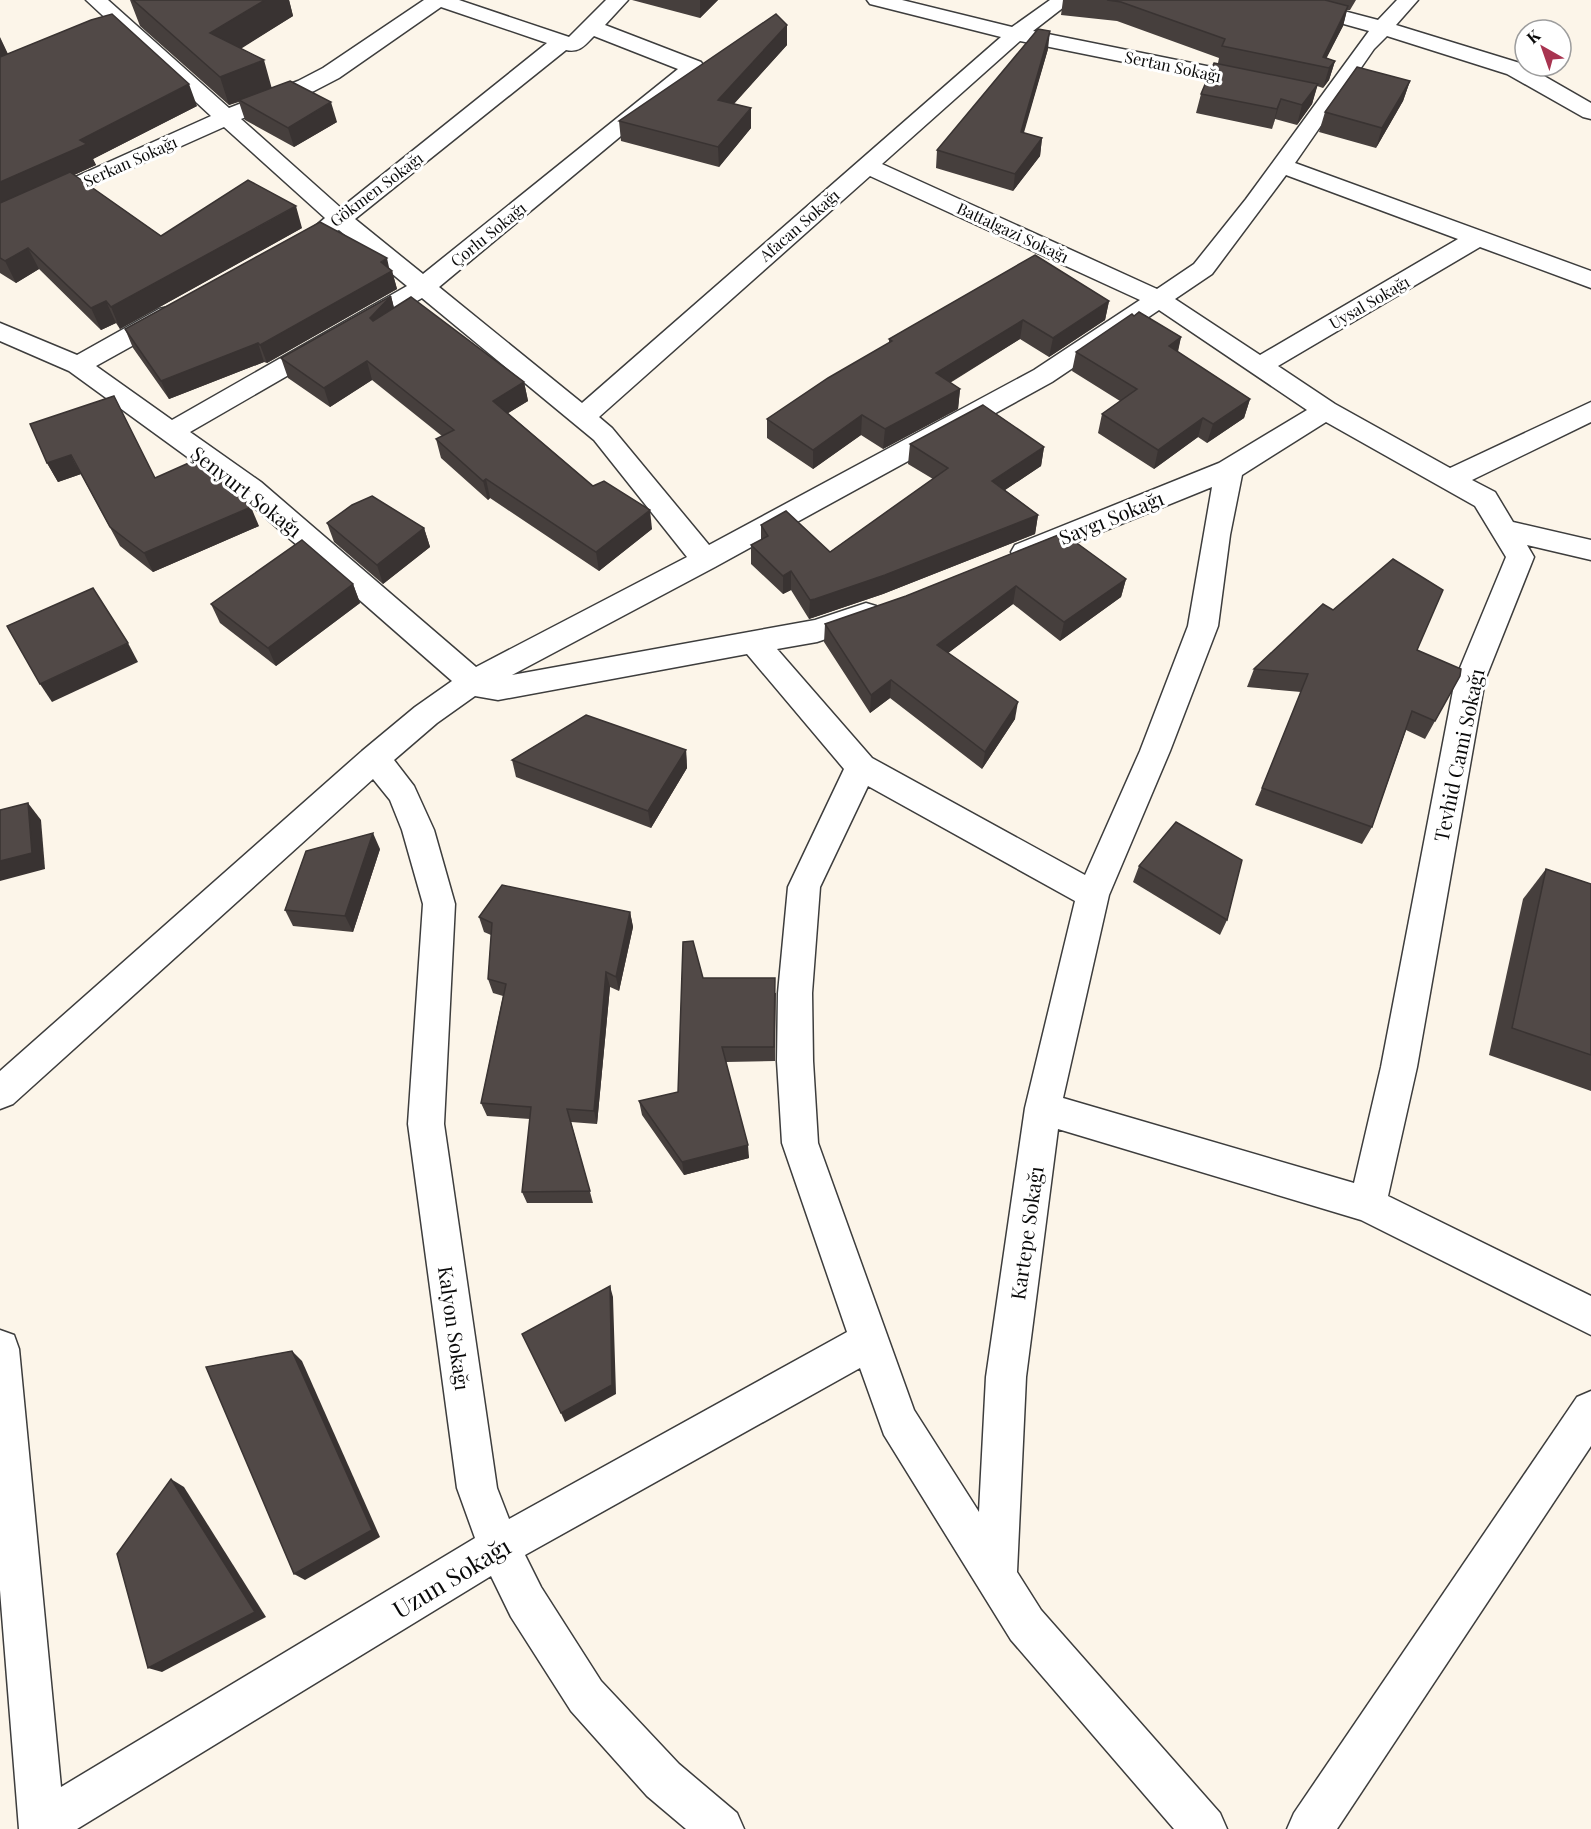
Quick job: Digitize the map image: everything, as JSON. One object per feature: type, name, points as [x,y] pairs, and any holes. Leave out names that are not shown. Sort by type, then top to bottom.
[{"type":"street","points":[[439,0],[562,42]]},
{"type":"street","name":"Serkan Sokağı","points":[[0,220],[227,117],[279,97],[331,73],[439,0]]},
{"type":"street","points":[[591,27],[618,0]]},
{"type":"street","name":"Sertan Sokağı","points":[[877,0],[1016,34],[1272,86]]},
{"type":"street","name":"Afacan Sokağı","points":[[583,417],[1016,34],[1062,0]]},
{"type":"street","points":[[1279,0],[1383,28],[1515,69],[1591,112]]},
{"type":"street","points":[[0,1093],[373,760],[426,715],[473,682],[705,560],[1042,376],[1203,270],[1282,166],[1318,96],[1408,0]]},
{"type":"street","points":[[113,14],[341,219],[603,434],[705,560]]},
{"type":"street","name":"Gökmen Sokağı","points":[[300,242],[341,219],[562,42],[573,45],[591,27]]},
{"type":"street","name":"Çorlu Sokağı","points":[[171,432],[423,287],[693,67],[591,27]]},
{"type":"street","name":"Battalgazi Sokağı","points":[[867,166],[1159,299],[1260,366]]},
{"type":"street","points":[[1282,166],[1591,280]]},
{"type":"street","name":"Uysal Sokağı","points":[[1260,366],[1478,238]]},
{"type":"street","points":[[78,365],[189,303]]},
{"type":"street","name":"Şenyurt Sokağı","points":[[0,331],[78,365],[251,489],[473,682]]},
{"type":"street","name":"Tevhid Cami Sokağı","points":[[1260,366],[1326,410],[1485,499],[1520,557],[1470,680],[1399,1067],[1368,1205]]},
{"type":"street","name":"Saygı Sokağı","points":[[1002,561],[1229,470],[1326,410]]},
{"type":"street","points":[[1450,479],[1591,411]]},
{"type":"street","name":"Kartepe Sokağı","points":[[996,1578],[1006,1377],[1043,1108],[1093,895],[1155,751],[1203,626],[1216,535],[1229,470]]},
{"type":"street","points":[[1504,530],[1591,550]]},
{"type":"street","points":[[473,682],[484,688],[498,690],[817,631],[894,604]]},
{"type":"street","points":[[754,642],[861,767],[1093,895]]},
{"type":"street","name":"Kalyon Sokağı","points":[[373,760],[392,777],[403,795],[418,830],[438,904],[438,951],[426,1124],[477,1488],[498,1548],[525,1602],[586,1696],[663,1780],[721,1829]]},
{"type":"street","points":[[861,767],[804,887],[795,993],[795,1061],[800,1143],[898,1421],[1026,1625],[1204,1829]]},
{"type":"street","points":[[1043,1108],[1368,1205],[1591,1316]]},
{"type":"street","name":"Uzun Sokağı","points":[[41,1827],[498,1548],[869,1341]]},
{"type":"street","points":[[0,1349],[41,1827]]},
{"type":"street","points":[[1310,1829],[1591,1411]]},
{"type":"building","points":[[133,0],[265,0],[210,33],[264,60],[220,77]]},
{"type":"building","points":[[1107,0],[1325,0],[1348,6],[1323,57],[1335,61],[1329,68],[1222,46],[1225,39],[1121,2]]},
{"type":"building","points":[[112,14],[189,84],[80,140],[87,144],[0,182],[0,57],[91,20]]},
{"type":"building","points":[[776,14],[787,25],[718,100],[751,108],[718,147],[619,121]]},
{"type":"building","points":[[1038,29],[1050,31],[1021,132],[1042,138],[1015,174],[937,150]]},
{"type":"building","points":[[1214,63],[1318,84],[1302,105],[1281,99],[1277,109],[1201,94]]},
{"type":"building","points":[[1357,67],[1410,81],[1382,128],[1325,112]]},
{"type":"building","points":[[290,81],[331,102],[288,128],[239,100]]},
{"type":"building","points":[[70,172],[161,236],[248,180],[296,206],[111,307],[106,301],[91,308],[28,248],[5,261],[0,258],[0,203]]},
{"type":"building","points":[[320,222],[387,258],[381,262],[392,271],[260,345],[258,343],[161,381],[125,329]]},
{"type":"building","points":[[1035,255],[1109,301],[1053,338],[1023,320],[936,373],[960,389],[885,429],[862,415],[813,450],[767,419],[828,378],[892,341],[889,339]]},
{"type":"building","points":[[391,296],[370,318],[373,321],[411,297],[524,382],[493,401],[593,486],[604,481],[650,510],[596,552],[486,479],[483,481],[436,439],[454,430],[367,361],[324,388],[281,358]]},
{"type":"building","points":[[1139,312],[1181,337],[1169,346],[1250,399],[1213,424],[1203,418],[1158,450],[1102,414],[1137,389],[1076,352],[1132,314],[1134,316]]},
{"type":"building","points":[[114,396],[155,478],[200,458],[251,507],[144,553],[110,527],[71,455],[47,463],[30,424]]},
{"type":"building","points":[[983,405],[1044,447],[992,481],[1038,515],[885,575],[810,600],[791,571],[783,576],[751,545],[768,536],[761,525],[786,511],[830,552],[948,468],[910,444]]},
{"type":"building","points":[[372,496],[424,528],[377,565],[327,523],[352,505]]},
{"type":"building","points":[[1063,533],[1126,579],[1064,622],[1016,586],[937,645],[1018,702],[985,752],[891,680],[871,695],[825,624],[906,596]]},
{"type":"building","points":[[302,540],[353,584],[268,648],[211,604]]},
{"type":"building","points":[[1393,559],[1443,590],[1417,650],[1461,669],[1460,676],[1435,721],[1412,711],[1372,827],[1262,788],[1308,674],[1254,669],[1323,604],[1333,610]]},
{"type":"building","points":[[93,588],[128,643],[40,684],[7,626]]},
{"type":"building","points":[[586,715],[686,750],[648,811],[512,760]]},
{"type":"building","points":[[28,803],[32,853],[0,861],[0,810]]},
{"type":"building","points":[[1176,822],[1242,860],[1227,920],[1139,866]]},
{"type":"building","points":[[373,833],[345,916],[285,910],[306,851]]},
{"type":"building","points":[[1546,869],[1591,884],[1591,1055],[1512,1028]]},
{"type":"building","points":[[502,885],[630,912],[616,977],[606,972],[594,1111],[567,1109],[590,1191],[522,1192],[531,1107],[481,1103],[506,984],[488,979],[492,923],[479,917]]},
{"type":"building","points":[[693,941],[703,978],[775,978],[774,1047],[722,1047],[748,1145],[682,1162],[639,1101],[678,1092],[683,942]]},
{"type":"building","points":[[610,1286],[612,1385],[561,1413],[522,1334]]},
{"type":"building","points":[[292,1351],[372,1530],[294,1574],[206,1367]]},
{"type":"building","points":[[171,1479],[255,1612],[148,1668],[117,1554]]}]
